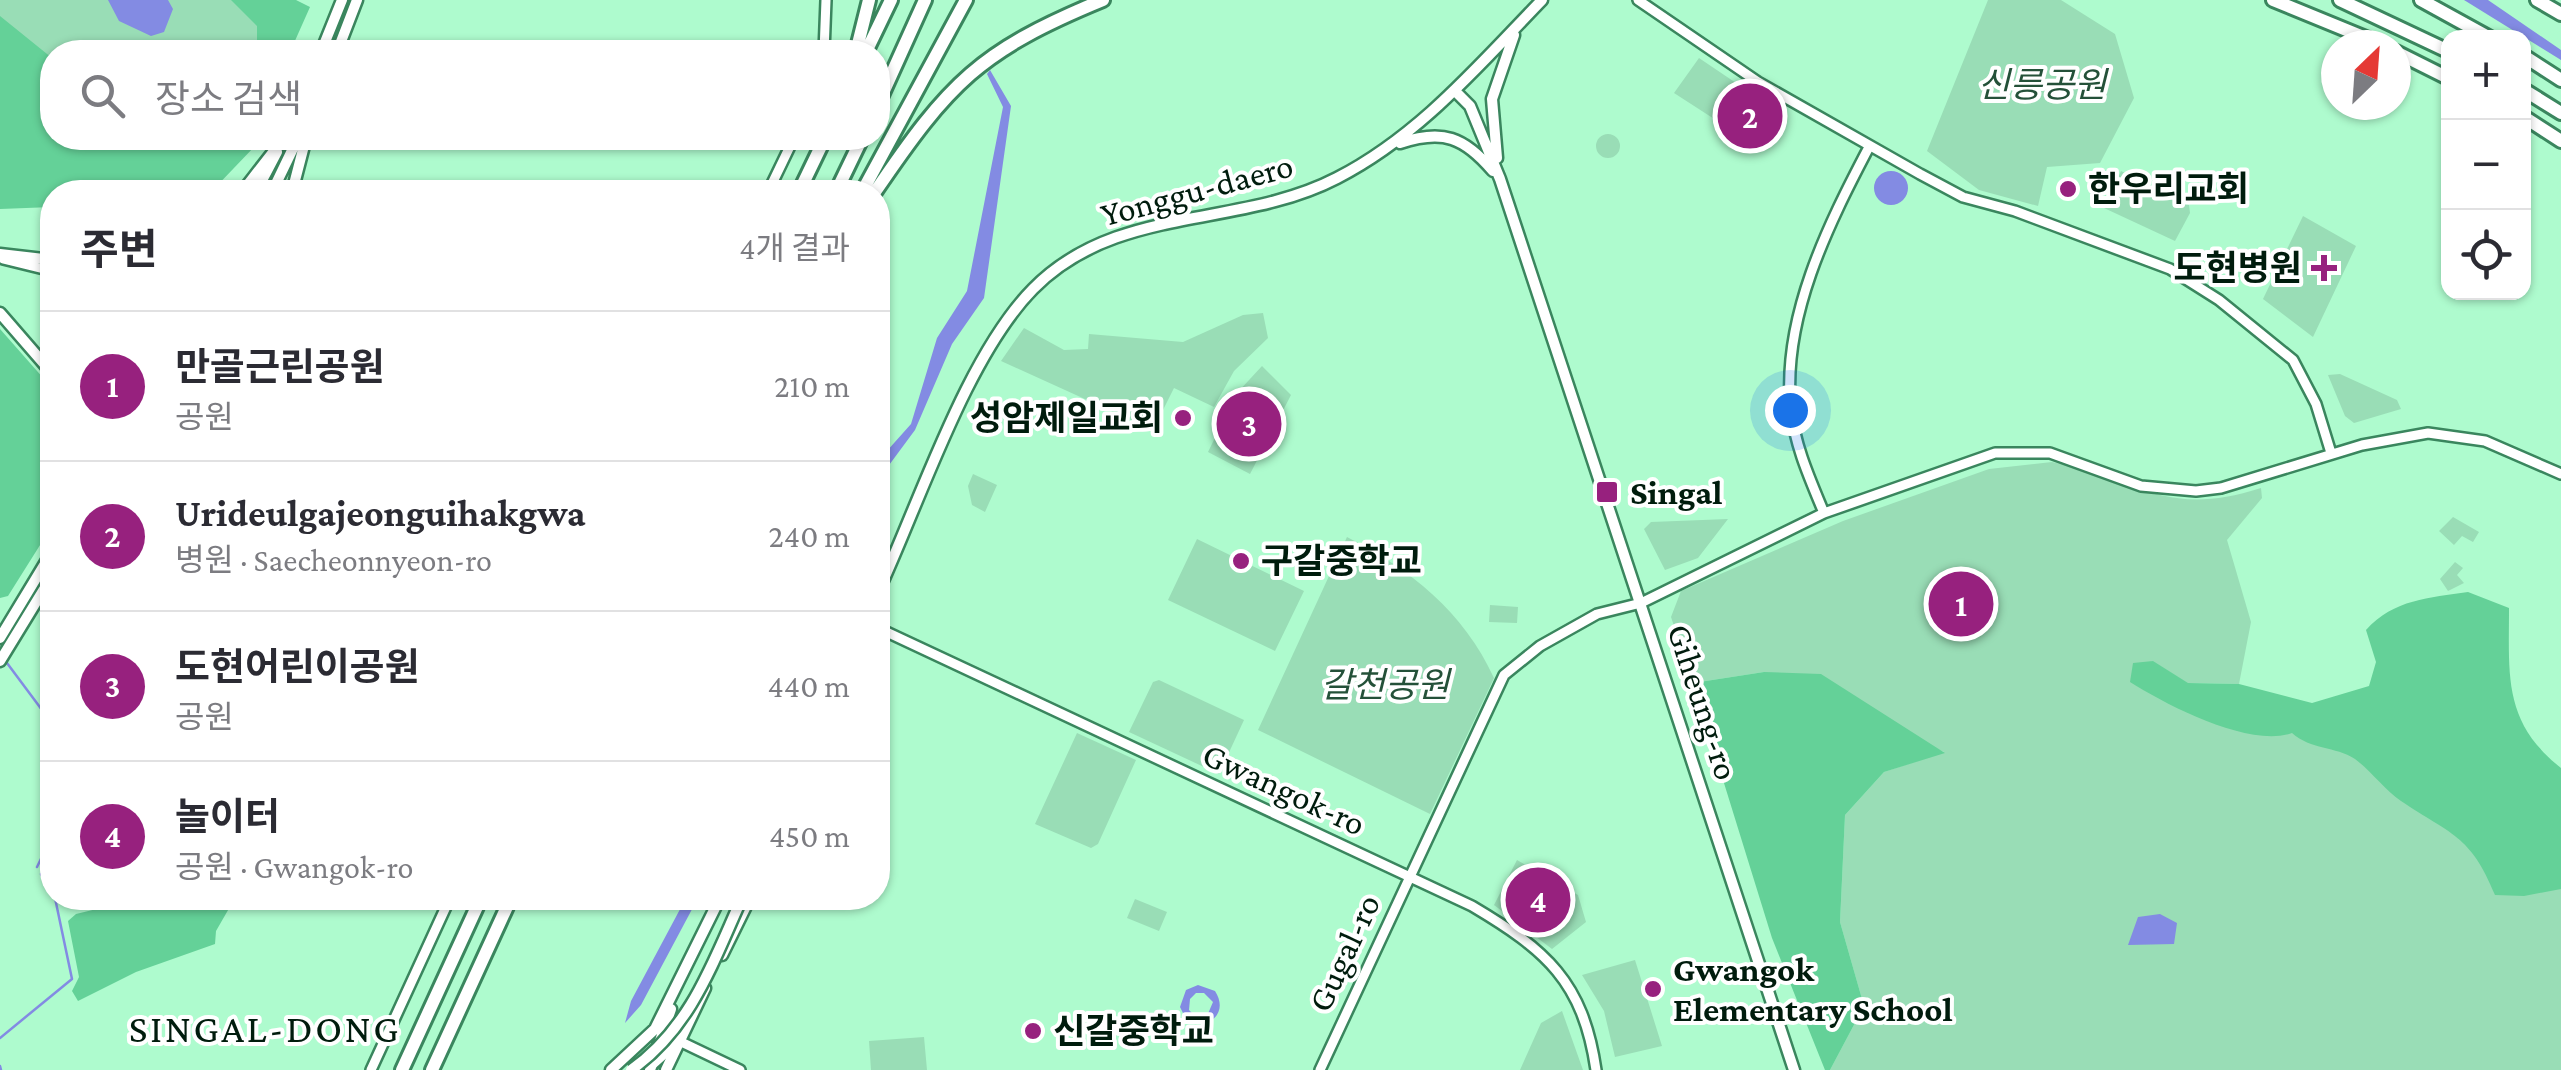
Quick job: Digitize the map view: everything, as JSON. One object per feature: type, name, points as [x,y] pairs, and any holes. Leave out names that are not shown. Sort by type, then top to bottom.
[{"type":"highway","points":[[859,40],[868,0]]},
{"type":"highway","points":[[872,40],[891,0]]},
{"type":"highway","points":[[890,78],[926,0]]},
{"type":"highway","points":[[890,140],[966,0]]},
{"type":"highway","points":[[883,180],[931,112],[978,65],[1032,29],[1103,0]]},
{"type":"highway","points":[[2274,0],[2346,30]]},
{"type":"highway","points":[[2340,0],[2441,49]]},
{"type":"highway","points":[[2421,0],[2475,30]]},
{"type":"highway","points":[[2537,0],[2561,14]]},
{"type":"highway","points":[[2411,60],[2441,74]]},
{"type":"highway","points":[[2531,61],[2561,80]]},
{"type":"highway","points":[[2531,94],[2561,113]]},
{"type":"highway","points":[[2529,120],[2561,141]]},
{"type":"highway","points":[[806,180],[819,150]]},
{"type":"highway","points":[[842,180],[856,150]]},
{"type":"highway","points":[[868,180],[885,150]]},
{"type":"highway","points":[[402,1070],[475,910]]},
{"type":"highway","points":[[432,1070],[505,910]]},
{"type":"main road","points":[[326,40],[342,0]]},
{"type":"main road","points":[[342,40],[357,0]]},
{"type":"main road","name":"Yonggu-daero","points":[[890,565],[982,360],[1012,311],[1036,285],[1115,237],[1142,226],[1272,200],[1334,180],[1393,145],[1455,90],[1542,0]]},
{"type":"main road","points":[[1500,179],[1492,100],[1520,22]]},
{"type":"main road","points":[[1455,90],[1470,106],[1500,179]]},
{"type":"main road","points":[[1393,145],[1426,134],[1459,138],[1500,179]]},
{"type":"main road","points":[[251,180],[275,150]]},
{"type":"main road","points":[[262,180],[278,150]]},
{"type":"main road","points":[[279,180],[297,150]]},
{"type":"main road","points":[[292,180],[300,150]]},
{"type":"main road","name":"Giheung-ro","points":[[1500,179],[1560,351],[1794,1070]]},
{"type":"main road","points":[[0,256],[40,259]]},
{"type":"main road","points":[[0,313],[40,359]]},
{"type":"main road","points":[[0,638],[40,572]]},
{"type":"main road","points":[[0,661],[40,596]]},
{"type":"main road","points":[[649,1069],[674,998],[714,910]]},
{"type":"main road","points":[[666,1070],[740,910]]},
{"type":"main road","points":[[631,1070],[676,1031],[699,995],[740,910]]},
{"type":"main road","points":[[611,1070],[660,1032]]},
{"type":"street","points":[[824,40],[826,0]]},
{"type":"street","points":[[1638,0],[1758,82],[1963,197],[2015,211],[2170,270],[2218,300],[2293,360],[2316,404],[2331,453]]},
{"type":"street","points":[[1824,512],[1797,443],[1790,378],[1804,297],[1836,210],[1868,146]]},
{"type":"street","points":[[774,180],[788,150]]},
{"type":"street","points":[[0,256],[40,268]]},
{"type":"street","name":"Gugal-ro","points":[[1320,1070],[1504,675],[1540,646],[1586,620],[1641,603],[1824,512],[1995,453],[2028,449],[2050,453],[2141,486],[2196,491],[2221,488],[2331,453],[2428,433],[2462,435],[2522,454],[2561,474]]},
{"type":"street","name":"Gwangok-ro","points":[[890,634],[1409,877],[1520,934],[1559,969],[1586,1022],[1596,1070]]},
{"type":"street","points":[[372,1070],[445,910]]},
{"type":"street","points":[[660,1032],[740,1070]]},
{"type":"street","points":[[649,1069],[679,1041]]},
{"type":"green space","points":[[0,0],[259,0],[272,40],[40,40],[40,87],[0,72]]},
{"type":"green space","points":[[231,0],[296,0],[310,7],[295,40],[257,40],[257,26]]},
{"type":"green space","name":"신릉공원","points":[[1988,0],[2061,0],[2115,34],[2134,98],[2100,163],[2047,167],[2038,206],[1979,190],[1927,151]]},
{"type":"green space","points":[[0,16],[40,48],[40,150],[251,150],[222,180],[40,180],[40,207],[0,209]]},
{"type":"green space","points":[[1699,58],[1739,85],[1740,95],[1722,124],[1674,93]]},
{"type":"green space","points":[[1608,134],[1620,146],[1608,158],[1596,146]]},
{"type":"green space","points":[[2121,171],[2189,205],[2190,213],[2175,241],[2104,208]]},
{"type":"green space","points":[[2303,216],[2356,246],[2313,337],[2263,299]]},
{"type":"green space","points":[[1263,313],[1268,338],[1234,371],[1214,407],[1174,388],[1153,430],[1001,361],[1024,328],[1064,350],[1088,349],[1089,334],[1183,342],[1243,315]]},
{"type":"green space","points":[[0,329],[40,374],[40,545],[8,596],[0,598]]},
{"type":"green space","points":[[1262,366],[1291,395],[1250,474],[1208,452],[1237,393]]},
{"type":"green space","points":[[2340,374],[2397,400],[2401,409],[2354,423],[2345,416],[2328,375]]},
{"type":"green space","points":[[2052,462],[2175,498],[2228,496],[2261,488],[2262,498],[2227,540],[2251,622],[2239,684],[2187,683],[2152,661],[2131,682],[2366,746],[2561,832],[2561,1070],[1830,1070],[1864,1006],[1840,922],[1845,815],[1884,772],[1944,752],[1764,672],[1693,683],[1671,617],[1681,591],[1843,521],[1989,469]]},
{"type":"green space","points":[[973,474],[997,485],[985,512],[972,505],[968,486]]},
{"type":"green space","points":[[2453,517],[2479,532],[2473,542],[2462,536],[2454,545],[2439,531]]},
{"type":"green space","points":[[1728,519],[1698,558],[1665,570],[1644,529],[1651,522]]},
{"type":"green space","name":"갈천공원","points":[[1347,537],[1392,563],[1433,595],[1467,633],[1494,678],[1430,814],[1258,730]]},
{"type":"green space","points":[[1197,539],[1304,591],[1275,651],[1168,600]]},
{"type":"green space","points":[[2455,562],[2463,568],[2457,575],[2464,583],[2448,591],[2440,579]]},
{"type":"green space","points":[[2468,592],[2509,608],[2510,676],[2519,715],[2542,751],[2561,768],[2561,889],[2524,896],[2495,895],[2467,847],[2395,796],[2355,759],[2292,733],[2254,735],[2232,730],[2165,702],[2130,682],[2133,663],[2153,661],[2188,683],[2239,684],[2312,703],[2369,686],[2376,662],[2366,630],[2388,612],[2413,602]]},
{"type":"green space","points":[[1490,605],[1518,607],[1517,623],[1489,622]]},
{"type":"green space","points":[[1764,672],[1821,674],[1945,753],[1884,772],[1845,815],[1840,922],[1864,1006],[1830,1070],[1825,1070],[1772,938],[1693,683]]},
{"type":"green space","points":[[1159,680],[1244,720],[1219,774],[1129,732],[1153,682]]},
{"type":"green space","points":[[1077,733],[1136,760],[1098,844],[1091,848],[1035,824]]},
{"type":"green space","points":[[1517,860],[1578,895],[1586,922],[1552,949],[1494,905]]},
{"type":"green space","points":[[1135,899],[1167,912],[1159,931],[1127,918]]},
{"type":"green space","points":[[92,910],[228,910],[216,931],[215,944],[136,972],[78,1001],[72,991],[79,977],[68,921],[76,914]]},
{"type":"green space","points":[[1635,960],[1662,1046],[1615,1057],[1604,1011],[1582,975]]},
{"type":"green space","points":[[1562,1011],[1583,1070],[1520,1070],[1541,1023]]},
{"type":"green space","points":[[924,1037],[927,1070],[871,1070],[869,1041]]},
{"type":"water","points":[[108,0],[168,0],[173,9],[164,32],[151,36],[119,21]]},
{"type":"water","points":[[2464,0],[2488,0],[2561,50],[2561,60],[2531,41],[2531,30],[2512,30]]},
{"type":"water","points":[[990,70],[1011,106],[984,298],[952,344],[915,430],[890,464],[890,448],[911,424],[937,338],[967,291],[1003,107],[987,74]]},
{"type":"water","points":[[1891,171],[1903,176],[1908,188],[1903,200],[1891,205],[1879,200],[1874,188],[1879,176]]},
{"type":"water","points":[[680,910],[692,910],[641,1005],[625,1023],[631,1001]]},
{"type":"water","points":[[2160,914],[2177,923],[2174,944],[2128,945],[2138,917]]},
{"type":"water","points":[[1198,985],[1215,991],[1220,1006],[1217,1015],[1205,1024],[1186,1019],[1180,1007],[1186,990]],"holes":[[[1196,993],[1204,993],[1213,1002],[1207,1016],[1195,1016],[1189,1010],[1190,999]]]},
{"type":"waterway","points":[[4,659],[40,707]]},
{"type":"waterway","points":[[37,867],[40,861]]},
{"type":"waterway","points":[[0,1038],[72,979],[58,910]]},
{"type":"waterway","points":[[0,1066],[1,1070]]},
{"type":"place","name":"Urideulgajeonguihakgwa","points":[[1750,116]]},
{"type":"place","name":"한우리교회","points":[[2068,189]]},
{"type":"place","name":"도현병원","points":[[2324,268]]},
{"type":"place","name":"성암제일교회","points":[[1183,418]]},
{"type":"place","name":"도현어린이공원","points":[[1249,424]]},
{"type":"place","name":"Singal","points":[[1607,492]]},
{"type":"place","name":"구갈중학교","points":[[1241,561]]},
{"type":"place","name":"만골근린공원","points":[[1961,604]]},
{"type":"place","name":"놀이터","points":[[1538,900]]},
{"type":"place","name":"Gwangok Elementary School","points":[[1653,989]]},
{"type":"place","name":"신갈중학교","points":[[1033,1031]]},
{"type":"district","name":"SINGAL-DONG","points":[[265,1028]]}]
